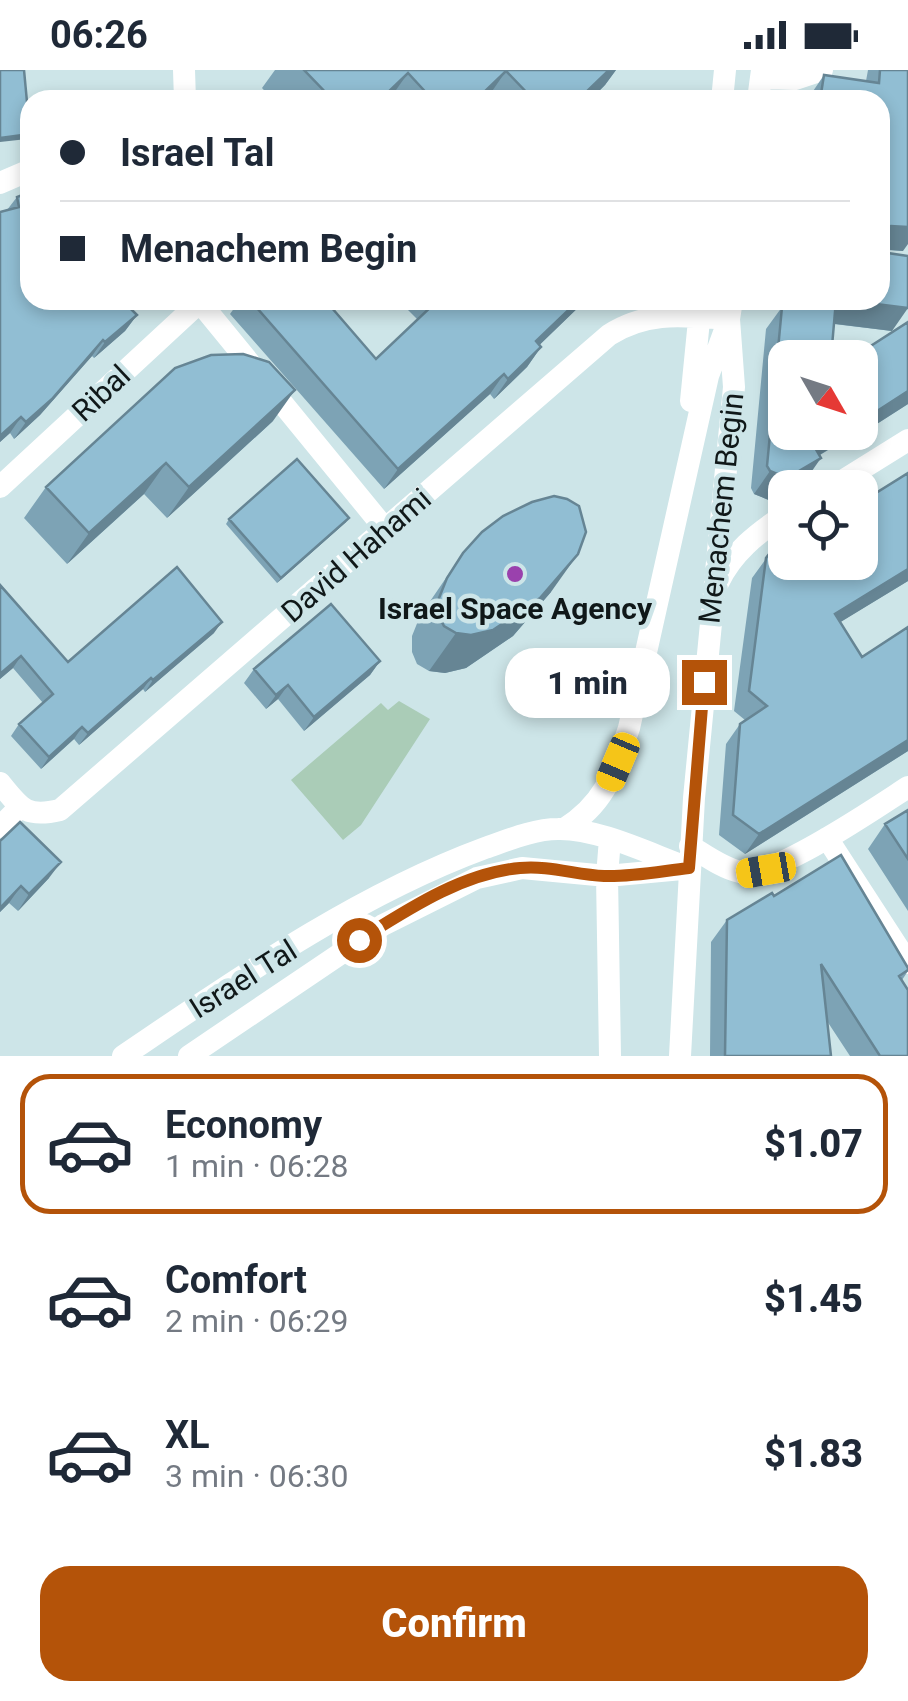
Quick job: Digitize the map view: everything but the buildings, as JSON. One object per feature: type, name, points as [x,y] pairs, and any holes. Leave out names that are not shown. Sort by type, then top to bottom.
[{"type":"street","points":[[761,80],[795,80],[822,70]]},
{"type":"street","name":"Ribal","points":[[0,487],[190,310]]},
{"type":"street","points":[[207,310],[386,530]]},
{"type":"street","name":"David Hahami","points":[[20,807],[34,814],[60,810],[609,335],[646,318],[689,310]]},
{"type":"street","points":[[681,499],[701,310]]},
{"type":"street","name":"Menachem Begin","points":[[564,829],[597,803],[618,762],[629,728],[708,376],[732,310]]},
{"type":"street","name":"Menachem Begin","points":[[680,1056],[690,857],[734,387],[733,310]]},
{"type":"street","points":[[859,470],[908,440]]},
{"type":"street","points":[[711,605],[732,559],[768,527]]},
{"type":"street","points":[[0,783],[20,807],[0,827]]},
{"type":"street","points":[[690,857],[742,874],[766,870],[908,788]]},
{"type":"street","name":"Israel Tal","points":[[123,1056],[387,892],[481,850],[564,829],[690,857]]},
{"type":"street","points":[[827,838],[908,963]]},
{"type":"street","points":[[610,839],[610,1056]]},
{"type":"street","name":"Israel Tal","points":[[191,1055],[383,925],[477,878],[522,868],[607,876],[690,857]]},
{"type":"street","points":[[171,1024],[191,1055]]},
{"type":"green space","points":[[399,701],[430,719],[361,825],[343,840],[291,780],[381,703],[388,710]]},
{"type":"place","name":"Israel Space Agency","points":[[515,574]]},
{"type":"route","points":[[359,940],[422,903],[498,872],[522,868],[607,876],[689,868],[704,682]]}]
